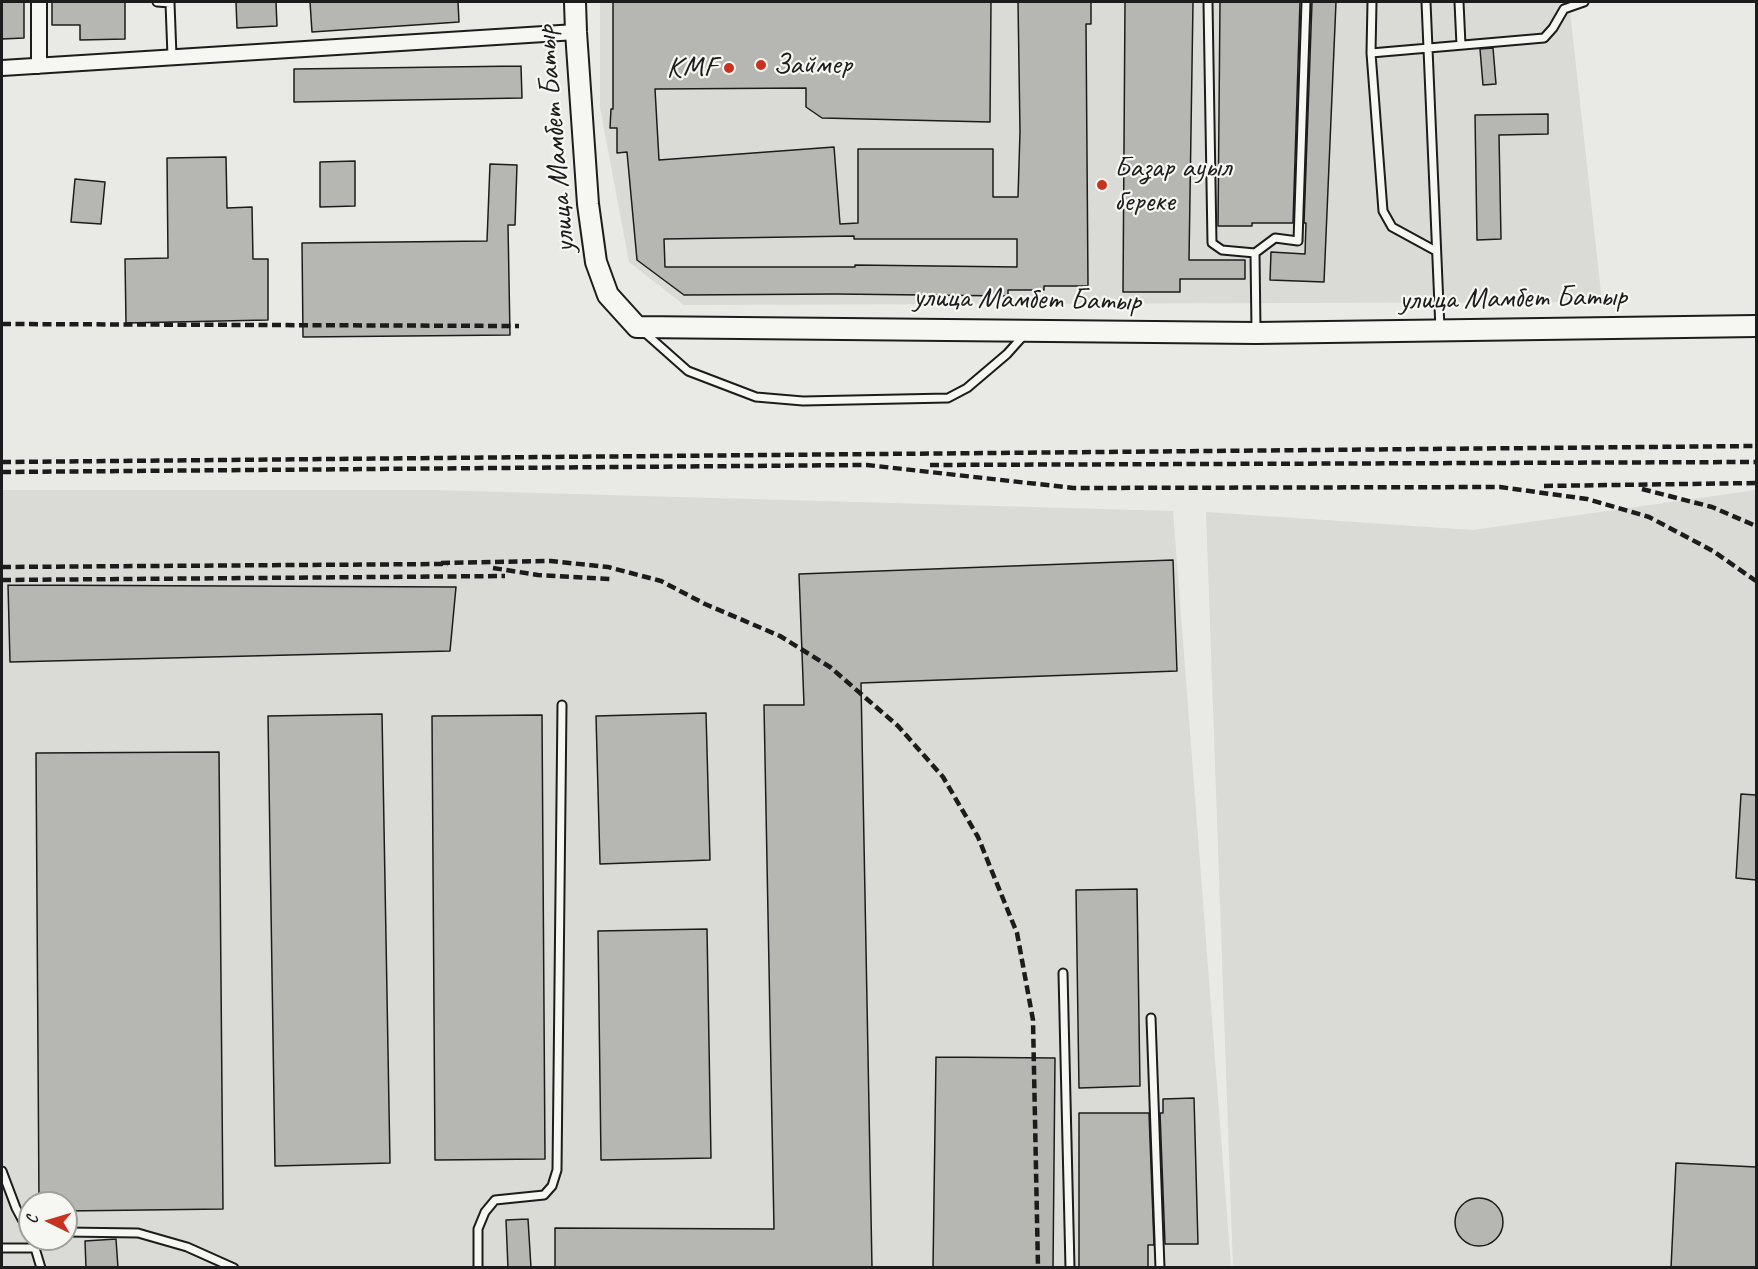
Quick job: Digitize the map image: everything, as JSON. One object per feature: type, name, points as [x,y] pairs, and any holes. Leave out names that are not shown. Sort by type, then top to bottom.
[{"type":"main road","name":"улица Мамбет Батыр","points":[[575,2],[588,204],[596,262],[608,295],[637,327],[1256,333],[1756,326]]},
{"type":"street","points":[[39,2],[39,66]]},
{"type":"street","points":[[2,68],[576,32]]},
{"type":"lane","points":[[157,2],[174,2],[172,56]]},
{"type":"lane","points":[[1208,2],[1212,243],[1222,250],[1255,253],[1275,238],[1298,241],[1306,2]]},
{"type":"lane","points":[[1372,2],[1371,53],[1383,211],[1392,227],[1436,251]]},
{"type":"lane","points":[[1426,2],[1440,330]]},
{"type":"lane","points":[[1459,2],[1461,45]]},
{"type":"lane","points":[[1371,53],[1544,38],[1564,9],[1584,2]]},
{"type":"lane","points":[[1255,253],[1256,333]]},
{"type":"lane","points":[[637,327],[688,371],[756,397],[803,401],[948,399],[967,388],[1007,354],[1029,330]]},
{"type":"lane","points":[[478,1268],[478,1229],[485,1212],[495,1200],[544,1195],[552,1186],[557,1170],[562,705]]},
{"type":"lane","points":[[1063,973],[1070,1268]]},
{"type":"lane","points":[[1151,1018],[1160,1268]]},
{"type":"lane","points":[[2,1171],[18,1212]]},
{"type":"lane","points":[[78,1232],[138,1233],[187,1247],[234,1268]]},
{"type":"lane","points":[[2,1248],[18,1248]]},
{"type":"lane","points":[[36,1251],[41,1268]]},
{"type":"shaded area","name":"Базар ауыл береке","points":[[600,2],[1569,2],[1602,302],[684,305],[629,262],[600,107]]},
{"type":"shaded area","points":[[2,490],[433,490],[1173,511],[1231,1267],[2,1268]]},
{"type":"shaded area","points":[[1756,490],[1756,1267],[1233,1267],[1206,512],[1473,530]]},
{"type":"building","points":[[2,2],[24,2],[24,38],[2,39]]},
{"type":"building","points":[[52,2],[125,2],[125,39],[80,40],[80,25],[52,25]]},
{"type":"building","points":[[236,2],[276,2],[277,26],[237,28]]},
{"type":"building","points":[[310,2],[458,2],[459,22],[312,32]]},
{"type":"building","points":[[613,2],[991,2],[990,122],[822,118],[806,107],[806,88],[655,89],[659,160],[834,147],[840,224],[858,223],[858,149],[993,149],[993,197],[1018,197],[1020,132],[1018,2],[1091,2],[1091,24],[1086,24],[1088,286],[1044,286],[1044,290],[1008,290],[1008,296],[684,295],[637,260],[627,152],[617,153],[617,128],[610,128],[611,109],[613,109]],"holes":[[[854,236],[854,239],[1017,239],[1017,267],[855,265],[855,267],[665,267],[664,239]]]},
{"type":"building","points":[[1125,2],[1193,2],[1189,260],[1245,260],[1245,279],[1180,279],[1180,292],[1123,292]]},
{"type":"building","points":[[1220,2],[1300,2],[1293,223],[1218,226]]},
{"type":"building","points":[[1312,2],[1336,2],[1324,282],[1270,280],[1271,252],[1305,254],[1306,223],[1304,223]]},
{"type":"building","points":[[1493,48],[1496,84],[1483,85],[1480,49]]},
{"type":"building","points":[[521,66],[522,98],[294,102],[294,69]]},
{"type":"building","points":[[1548,114],[1548,134],[1499,135],[1501,239],[1477,240],[1475,115]]},
{"type":"building","points":[[226,157],[227,208],[252,207],[253,259],[268,259],[268,320],[126,323],[125,259],[168,258],[167,158]]},
{"type":"building","points":[[355,161],[355,206],[320,207],[320,162]]},
{"type":"building","points":[[490,164],[517,165],[515,225],[508,225],[510,335],[303,337],[302,243],[487,241]]},
{"type":"building","points":[[75,179],[105,182],[101,224],[71,222]]},
{"type":"building","points":[[1173,560],[1177,671],[861,683],[872,1268],[555,1268],[555,1228],[774,1229],[764,705],[804,705],[799,574]]},
{"type":"building","points":[[8,585],[456,587],[450,651],[10,662]]},
{"type":"building","points":[[706,713],[710,860],[600,864],[596,716]]},
{"type":"building","points":[[382,714],[390,1163],[275,1166],[268,716]]},
{"type":"building","points":[[542,715],[545,1159],[435,1160],[432,716]]},
{"type":"building","points":[[219,752],[223,1209],[78,1211],[78,1191],[39,1191],[36,753]]},
{"type":"building","points":[[1741,794],[1756,795],[1756,880],[1736,878]]},
{"type":"building","points":[[1137,889],[1140,1086],[1079,1088],[1076,890]]},
{"type":"building","points":[[707,929],[711,1158],[601,1160],[598,931]]},
{"type":"building","points":[[936,1057],[1055,1058],[1053,1268],[933,1268]]},
{"type":"building","points":[[1194,1098],[1198,1244],[1165,1244],[1160,1113],[1163,1113],[1163,1099]]},
{"type":"building","points":[[1079,1113],[1149,1113],[1154,1245],[1148,1245],[1148,1268],[1079,1268]]},
{"type":"building","points":[[1676,1163],[1756,1167],[1756,1268],[1671,1268]]},
{"type":"building","points":[[1474,1198],[1484,1198],[1496,1205],[1503,1217],[1503,1227],[1496,1239],[1484,1246],[1474,1246],[1459,1235],[1455,1227],[1455,1217],[1466,1202]]},
{"type":"building","points":[[528,1219],[531,1268],[508,1268],[506,1220]]},
{"type":"building","points":[[116,1239],[118,1268],[86,1268],[85,1241]]},
{"type":"railway","points":[[2,324],[519,326]]},
{"type":"railway","points":[[2,462],[1756,446]]},
{"type":"railway","points":[[930,465],[1756,462]]},
{"type":"railway","points":[[2,472],[867,465],[1073,488],[1500,487],[1587,499],[1649,517],[1713,551],[1756,581]]},
{"type":"railway","points":[[1544,486],[1756,483]]},
{"type":"railway","points":[[1642,489],[1712,507],[1756,526]]},
{"type":"railway","points":[[441,563],[551,561],[608,567],[661,581],[705,604],[780,636],[830,667],[898,726],[943,777],[978,837],[1017,933],[1033,1020],[1038,1268]]},
{"type":"railway","points":[[2,567],[448,564]]},
{"type":"railway","points":[[493,568],[538,575],[611,579]]},
{"type":"railway","points":[[2,580],[505,576]]},
{"type":"place","name":"Займер","points":[[761,65]]},
{"type":"place","name":"KMF","points":[[729,68]]},
{"type":"place","name":"Базар ауыл береке","points":[[1102,185]]}]
